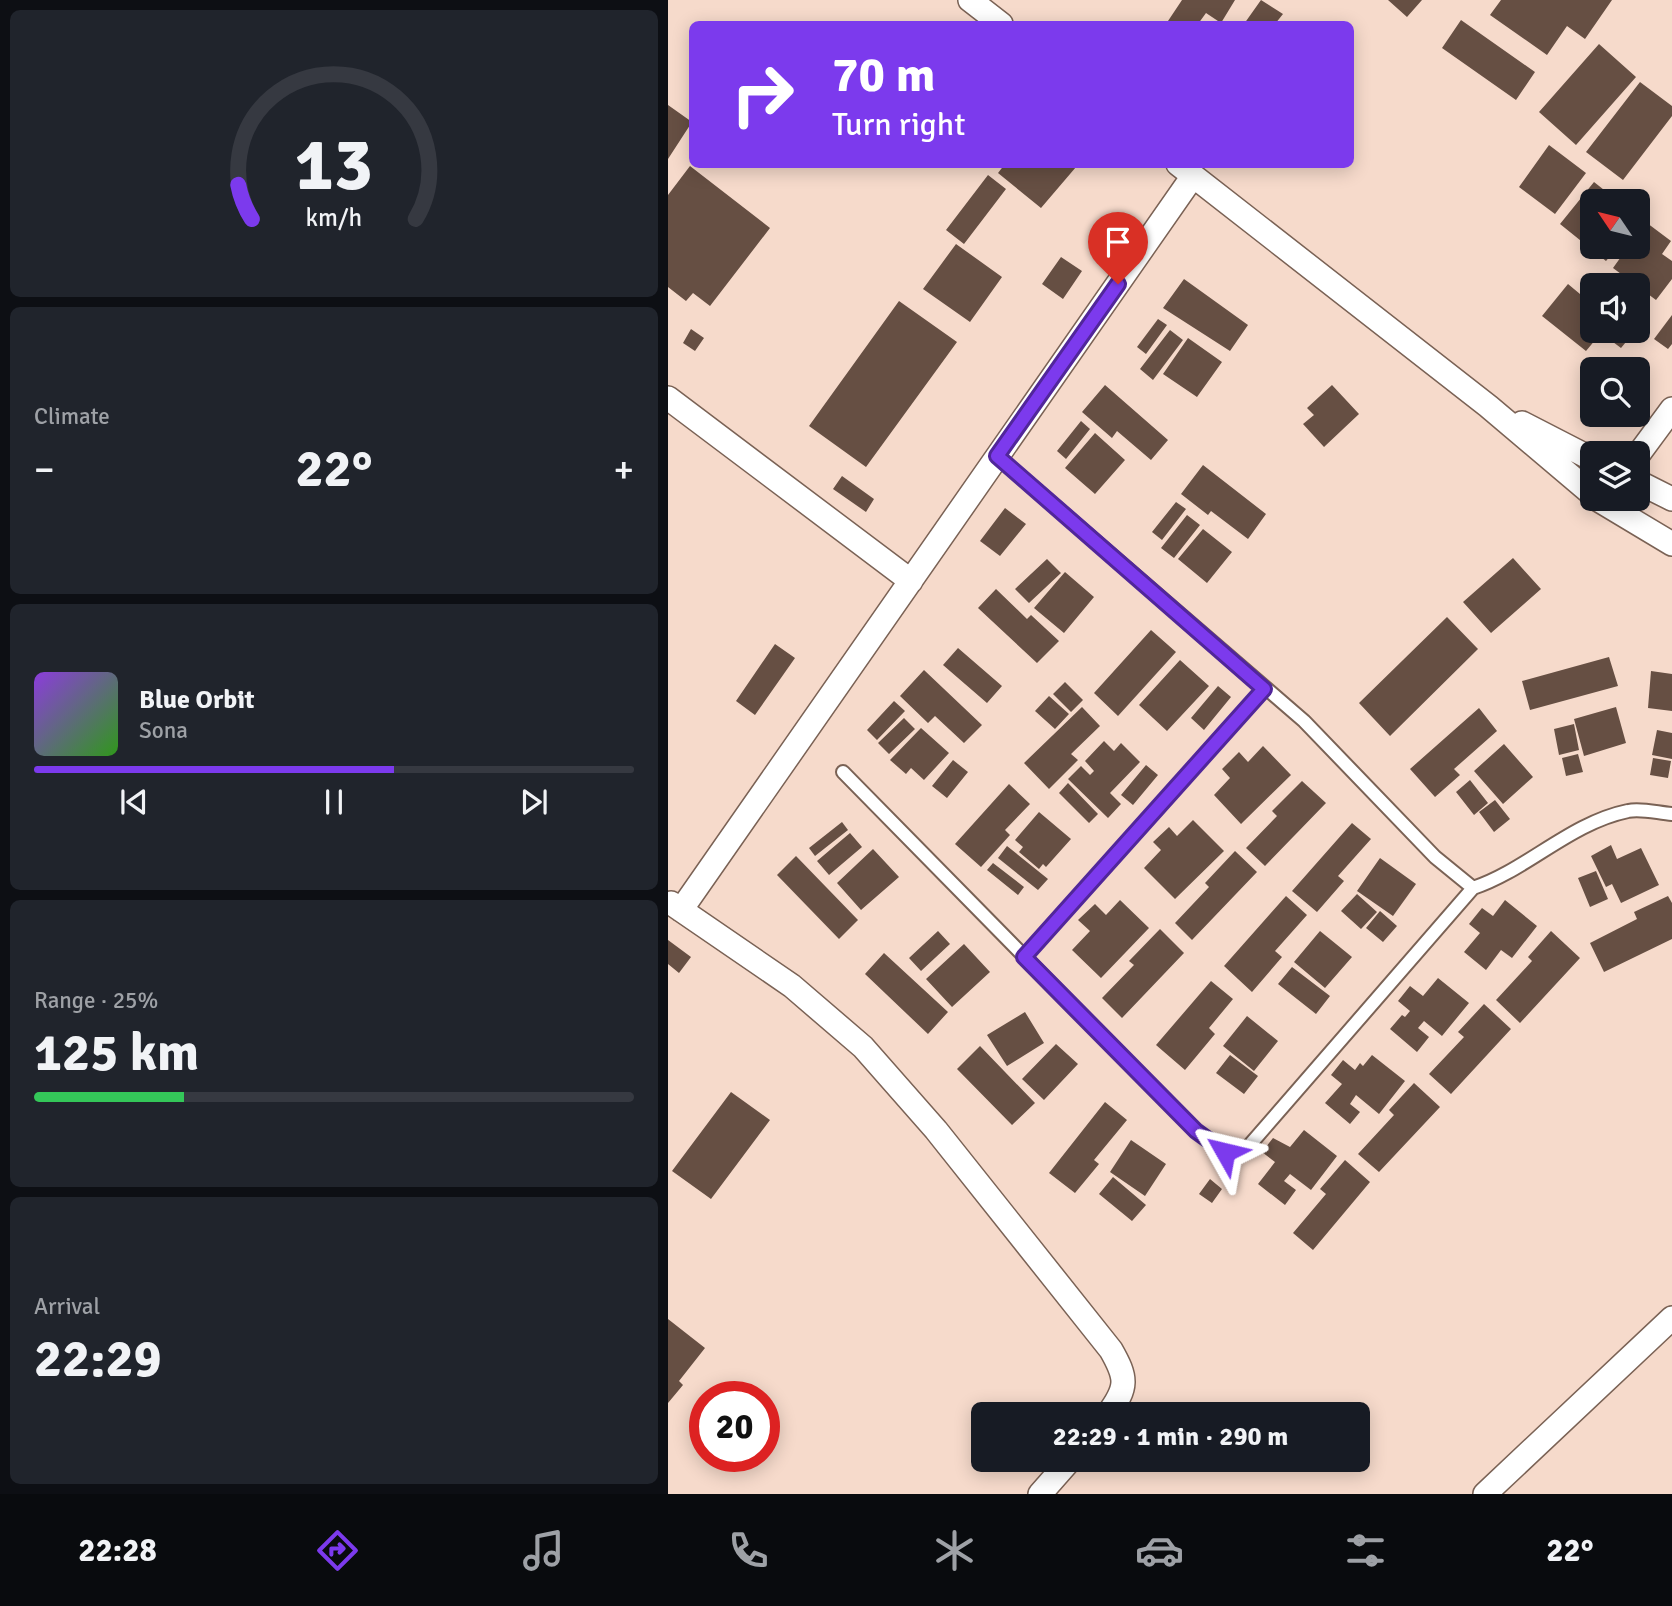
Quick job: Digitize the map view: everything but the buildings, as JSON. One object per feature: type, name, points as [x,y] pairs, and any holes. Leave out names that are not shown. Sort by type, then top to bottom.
[{"type":"street","points":[[970,0],[997,21]]},
{"type":"street","points":[[1117,1402],[1121,1397],[1124,1374],[1111,1350],[936,1130],[863,1047],[792,986],[674,906],[911,581],[997,456],[1185,170],[1488,406],[1580,484]]},
{"type":"street","points":[[668,398],[911,581]]},
{"type":"street","points":[[1488,406],[1580,453]]},
{"type":"street","points":[[1648,441],[1671,409]]},
{"type":"street","points":[[1650,488],[1671,499]]},
{"type":"street","points":[[1617,511],[1671,544]]},
{"type":"street","points":[[1485,1494],[1671,1318]]},
{"type":"street","points":[[1040,1494],[1059,1472]]},
{"type":"lane","points":[[997,456],[1304,721],[1435,857],[1473,888]]},
{"type":"lane","points":[[1024,957],[1264,689]]},
{"type":"lane","points":[[843,772],[1196,1131],[1225,1152],[1241,1155],[1473,888],[1493,881],[1544,847],[1629,810],[1671,814]]},
{"type":"route","points":[[1118,284],[997,456],[1264,689],[1024,957],[1196,1131],[1225,1152]]}]
